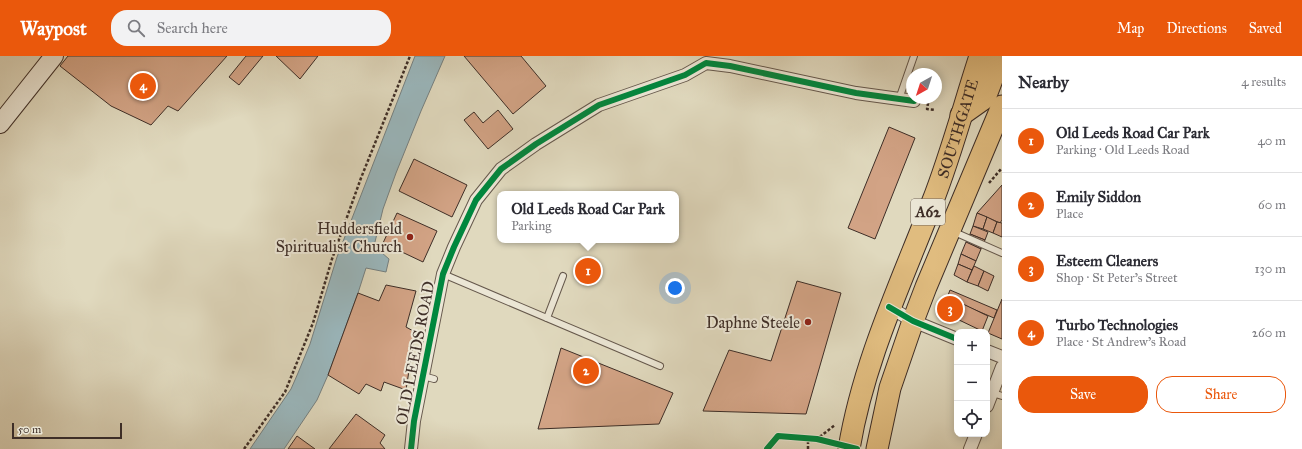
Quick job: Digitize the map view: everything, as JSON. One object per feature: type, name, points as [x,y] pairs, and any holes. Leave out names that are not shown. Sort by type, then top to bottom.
[{"type":"highway","name":"SOUTHGATE","points":[[849,449],[853,426],[878,340],[889,308],[935,195],[980,56]]},
{"type":"highway","points":[[961,115],[985,98],[1001,56]]},
{"type":"highway","name":"SOUTHGATE","points":[[877,449],[890,388],[926,287],[1002,106]]},
{"type":"main road","points":[[0,124],[54,56]]},
{"type":"street","name":"OLD LEEDS ROAD","points":[[411,449],[414,421],[429,378],[443,274],[454,247],[476,200],[501,169],[536,144],[599,105],[686,75],[708,60],[856,93],[906,99]]},
{"type":"street","points":[[889,308],[914,321],[954,338]]},
{"type":"street","points":[[990,352],[1002,357]]},
{"type":"street","points":[[990,402],[997,394],[1002,367]]},
{"type":"street","points":[[970,449],[975,437]]},
{"type":"lane","points":[[899,98],[914,56]]},
{"type":"lane","points":[[950,231],[1002,253]]},
{"type":"lane","points":[[443,274],[660,366]]},
{"type":"lane","points":[[547,318],[563,276]]},
{"type":"path","points":[[244,449],[285,392],[313,323],[332,259],[361,178],[410,56]]},
{"type":"path","points":[[928,104],[927,108],[935,110]]},
{"type":"path","points":[[801,438],[820,440]]},
{"type":"path","points":[[808,449],[808,442],[820,440]]},
{"type":"water","points":[[415,56],[445,56],[421,111],[383,209],[374,246],[389,259],[386,272],[366,268],[328,375],[317,400],[284,449],[250,449],[291,389],[298,373],[310,344],[337,257]]},
{"type":"building","points":[[68,56],[227,56],[178,111],[168,106],[151,125],[111,106],[60,66]]},
{"type":"building","points":[[246,56],[263,56],[239,85],[229,77]]},
{"type":"building","points":[[276,56],[318,56],[300,79]]},
{"type":"building","points":[[464,56],[521,56],[546,86],[513,114]]},
{"type":"building","points":[[498,110],[513,129],[488,149],[464,120],[474,112],[483,123]]},
{"type":"building","points":[[889,127],[915,138],[875,239],[848,228]]},
{"type":"building","points":[[414,159],[467,185],[452,217],[399,191]]},
{"type":"building","points":[[1002,185],[1002,220],[1000,223],[977,213]]},
{"type":"building","name":"Huddersfield Spiritualist Church","points":[[397,213],[437,231],[423,262],[383,243]]},
{"type":"building","points":[[977,213],[987,217],[983,229],[973,226]]},
{"type":"building","points":[[987,217],[997,222],[993,233],[983,229]]},
{"type":"building","points":[[997,222],[1002,223],[1002,237],[993,233]]},
{"type":"building","points":[[973,226],[988,232],[985,240],[970,234]]},
{"type":"building","points":[[970,234],[985,240],[981,249],[966,242]]},
{"type":"building","points":[[966,242],[981,249],[976,261],[961,254]]},
{"type":"building","points":[[961,254],[976,261],[972,270],[958,264]]},
{"type":"building","points":[[958,264],[972,270],[967,282],[954,275]]},
{"type":"building","points":[[974,266],[984,271],[978,286],[967,282]]},
{"type":"building","points":[[984,271],[994,276],[988,291],[978,286]]},
{"type":"building","name":"Daphne Steele","points":[[797,281],[841,293],[806,414],[703,411],[729,350],[771,361]]},
{"type":"building","points":[[386,285],[416,291],[406,327],[415,332],[406,390],[384,382],[381,391],[366,384],[359,394],[328,375],[358,293],[379,301]]},
{"type":"building","points":[[950,290],[997,310],[994,318],[947,298]]},
{"type":"building","points":[[947,298],[963,304],[957,319],[941,312]]},
{"type":"building","points":[[1002,299],[1002,339],[990,334],[990,329]]},
{"type":"building","points":[[963,304],[988,316],[983,329],[978,329],[957,319]]},
{"type":"building","points":[[561,348],[673,393],[659,424],[538,429]]},
{"type":"building","points":[[356,414],[385,435],[380,443],[385,449],[329,449]]},
{"type":"building","points":[[297,436],[315,449],[288,449]]},
{"type":"cycle path","points":[[411,449],[414,421],[443,274],[454,247],[476,200],[501,169],[536,144],[599,105],[685,75],[706,63],[730,66],[856,93],[906,100]]},
{"type":"cycle path","points":[[889,307],[913,321],[954,338]]},
{"type":"cycle path","points":[[767,449],[778,436],[817,439],[857,449]]},
{"type":"place","name":"Turbo Technologies","points":[[143,86]]},
{"type":"place","name":"Huddersfield Spiritualist Church","points":[[410,237]]},
{"type":"place","name":"Old Leeds Road Car Park","points":[[588,271]]},
{"type":"place","name":"Esteem Cleaners","points":[[950,309]]},
{"type":"place","name":"Daphne Steele","points":[[808,322]]},
{"type":"place","name":"Emily Siddon","points":[[586,371]]}]
